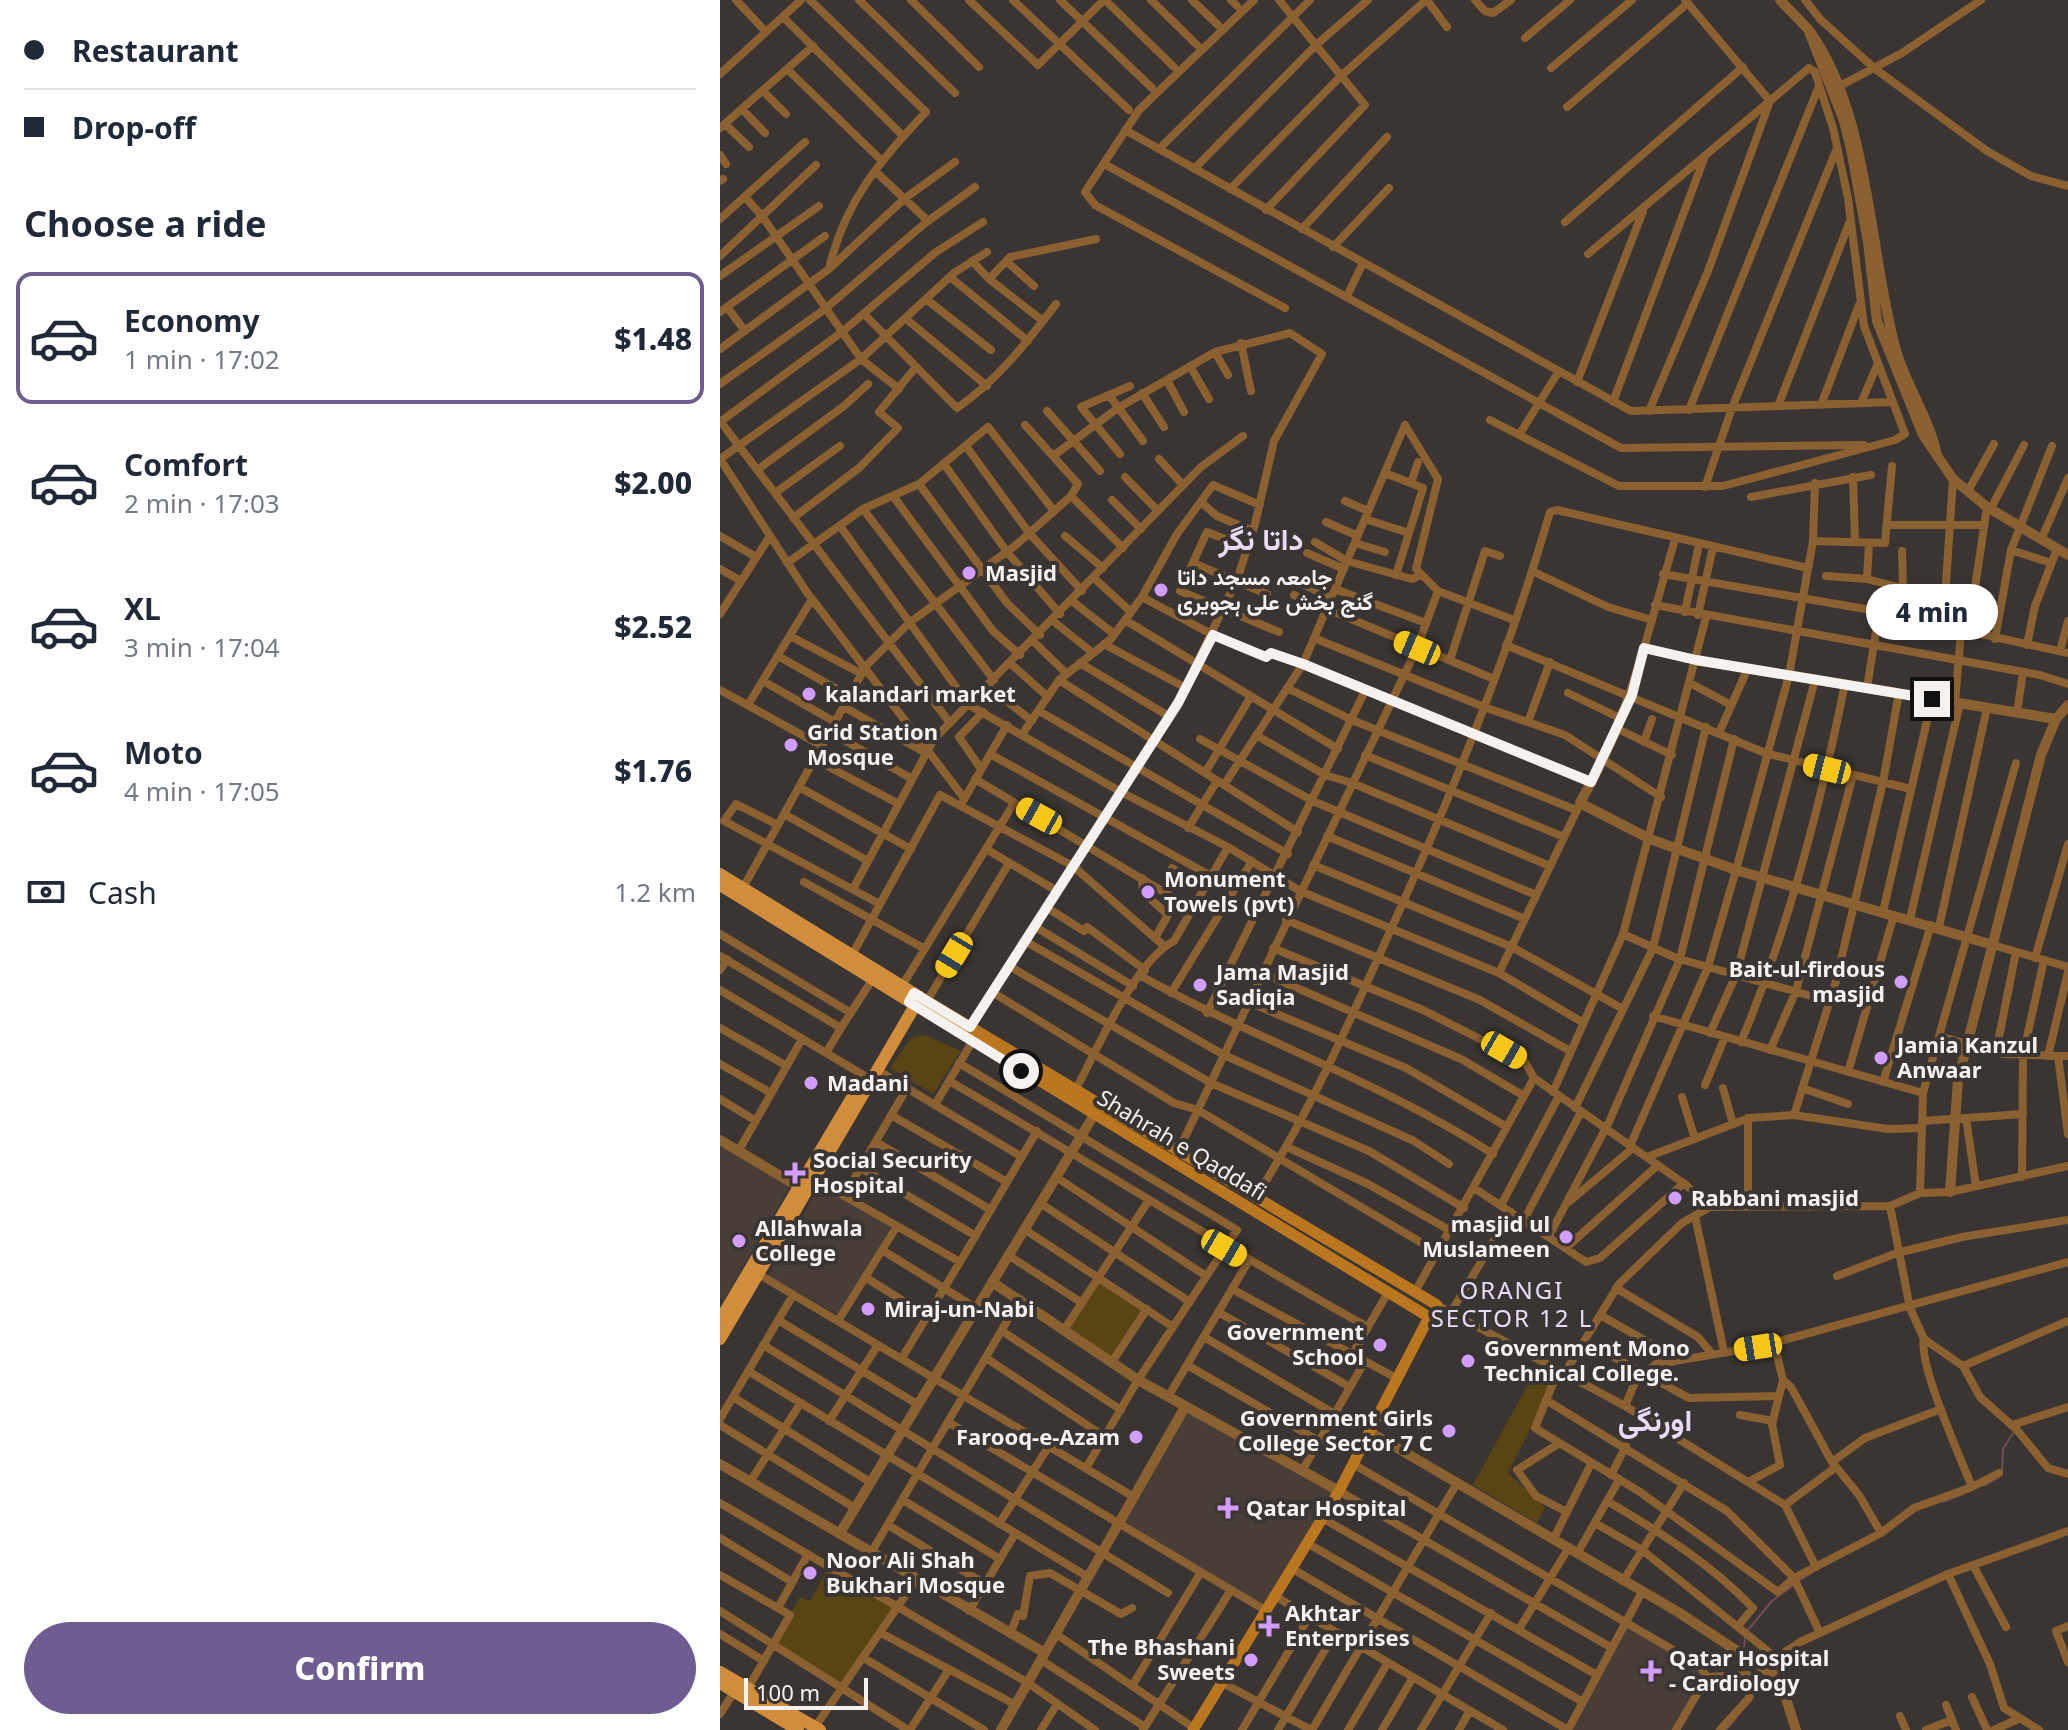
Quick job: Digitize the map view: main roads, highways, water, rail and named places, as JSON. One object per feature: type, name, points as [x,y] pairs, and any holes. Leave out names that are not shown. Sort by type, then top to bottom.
[{"type":"main road","points":[[720,874],[914,997]]},
{"type":"main road","points":[[720,885],[872,980],[914,997]]},
{"type":"main road","points":[[720,1339],[755,1272],[914,997]]},
{"type":"main road","name":"Shahrah e Qaddafi","points":[[914,997],[1077,1087],[1437,1305]]},
{"type":"main road","name":"Shahrah e Qaddafi","points":[[914,997],[972,1042],[1429,1317],[1339,1491],[1193,1729]]},
{"type":"main road","points":[[720,1320],[724,1303],[755,1272]]},
{"type":"main road","points":[[720,1672],[817,1728]]},
{"type":"main road","points":[[720,1683],[798,1730]]},
{"type":"waterway","points":[[2002,1472],[2003,1449],[2013,1433]]},
{"type":"waterway","points":[[1984,1486],[1999,1477]]},
{"type":"waterway","points":[[1943,1502],[1963,1494]]},
{"type":"waterway","points":[[1800,1580],[1812,1573]]},
{"type":"waterway","points":[[1748,1630],[1772,1601],[1795,1584]]},
{"type":"waterway","points":[[1744,1652],[1745,1635]]},
{"type":"waterway","points":[[1752,1685],[1753,1698]]},
{"type":"waterway","points":[[1726,1730],[1736,1718]]},
{"type":"place","name":"Masjid","points":[[969,573]]},
{"type":"place","name":"جامعہ مسجد داتا گنج بخش علی ہجویری","points":[[1161,590]]},
{"type":"place","name":"kalandari market","points":[[809,694]]},
{"type":"place","name":"Grid Station Mosque","points":[[791,745]]},
{"type":"place","name":"Monument Towels (pvt)","points":[[1148,892]]},
{"type":"place","name":"Bait-ul-firdous masjid","points":[[1901,982]]},
{"type":"place","name":"Jama Masjid Sadiqia","points":[[1200,985]]},
{"type":"place","name":"Jamia Kanzul Anwaar","points":[[1881,1058]]},
{"type":"place","name":"Madani","points":[[811,1083]]},
{"type":"place","name":"Social Security Hospital","points":[[795,1173]]},
{"type":"place","name":"Rabbani masjid","points":[[1675,1198]]},
{"type":"place","name":"masjid ul Muslameen","points":[[1566,1237]]},
{"type":"place","name":"Allahwala College","points":[[739,1241]]},
{"type":"place","name":"Miraj-un-Nabi","points":[[868,1309]]},
{"type":"place","name":"Government School","points":[[1380,1345]]},
{"type":"place","name":"Government Mono Technical College.","points":[[1468,1361]]},
{"type":"place","name":"Government Girls College Sector 7 C","points":[[1449,1431]]},
{"type":"place","name":"Farooq-e-Azam","points":[[1136,1437]]},
{"type":"place","name":"Qatar Hospital","points":[[1228,1508]]},
{"type":"place","name":"Noor Ali Shah Bukhari Mosque","points":[[810,1573]]},
{"type":"place","name":"Akhtar Enterprises","points":[[1269,1626]]},
{"type":"place","name":"The Bhashani Sweets","points":[[1251,1660]]},
{"type":"place","name":"Qatar Hospital - Cardiology","points":[[1651,1671]]},
{"type":"district","name":"داتا نگر","points":[[1261,540]]},
{"type":"district","name":"ORANGI SECTOR 12 L","points":[[1512,1305]]},
{"type":"district","name":"اورنگی","points":[[1655,1421]]}]
